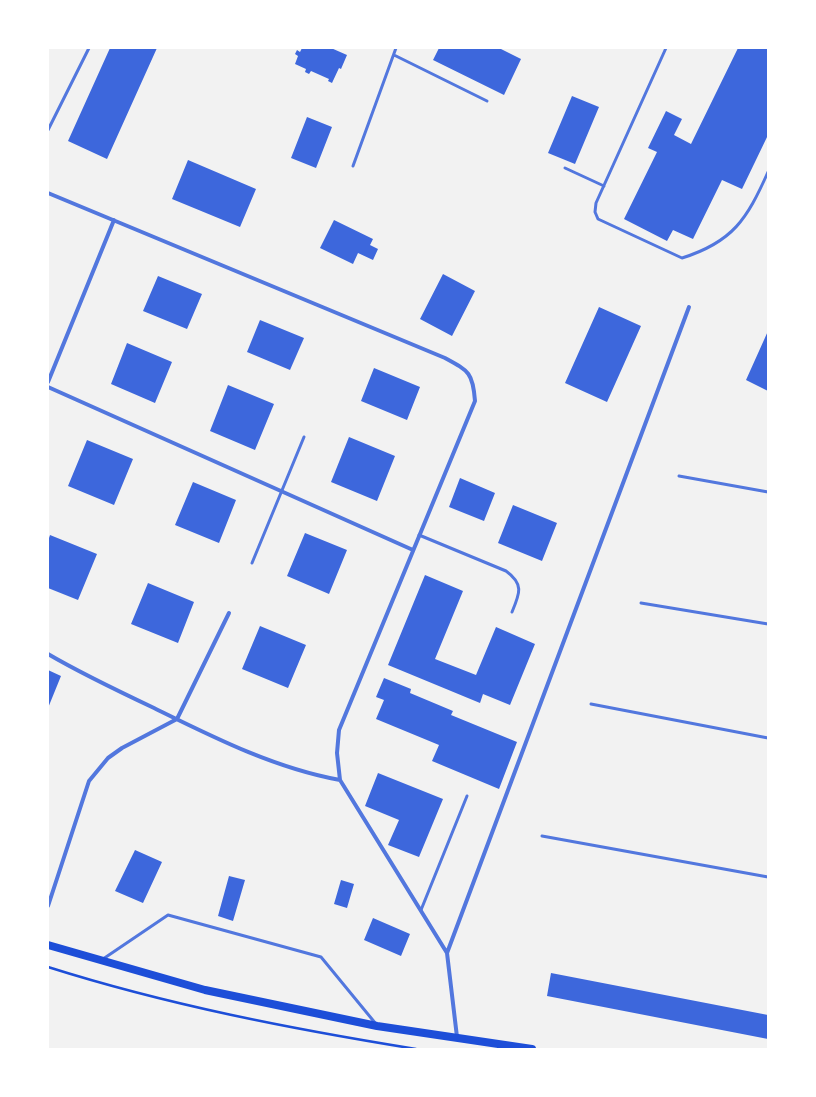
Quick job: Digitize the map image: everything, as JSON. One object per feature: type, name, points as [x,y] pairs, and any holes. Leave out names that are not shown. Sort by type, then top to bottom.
[{"type":"main road","points":[[48,945],[205,990],[377,1026],[532,1049]]},
{"type":"street","points":[[48,193],[445,358],[464,368],[474,382],[474,401],[339,730],[337,753],[340,780],[447,953],[457,1037]]},
{"type":"street","points":[[48,382],[114,220]]},
{"type":"street","points":[[447,953],[689,307]]},
{"type":"street","points":[[48,387],[413,550]]},
{"type":"street","points":[[48,906],[89,782],[95,772],[108,758],[122,748],[177,719],[229,613]]},
{"type":"street","points":[[48,654],[70,667],[177,719],[291,769],[340,780]]},
{"type":"lane","points":[[48,130],[89,48]]},
{"type":"lane","points":[[353,166],[396,48]]},
{"type":"lane","points":[[666,48],[596,203],[595,212],[598,218],[682,258],[704,251],[723,240],[743,221],[768,172]]},
{"type":"lane","points":[[394,54],[487,101]]},
{"type":"lane","points":[[564,168],[604,186]]},
{"type":"lane","points":[[252,563],[304,437]]},
{"type":"lane","points":[[680,476],[768,492]]},
{"type":"lane","points":[[419,535],[506,571],[515,578],[519,586],[519,595],[512,612]]},
{"type":"lane","points":[[640,603],[768,624]]},
{"type":"lane","points":[[591,704],[768,738]]},
{"type":"lane","points":[[421,910],[467,796]]},
{"type":"lane","points":[[542,836],[768,877]]},
{"type":"lane","points":[[100,961],[168,915],[321,957],[377,1026]]},
{"type":"path","points":[[48,967],[103,984],[209,1011],[416,1049]]},
{"type":"building","points":[[110,48],[157,48],[107,159],[68,141]]},
{"type":"building","points":[[302,48],[331,48],[347,55],[341,69],[339,68],[332,83],[328,81],[329,79],[311,71],[309,74],[305,72],[306,69],[295,64],[298,56],[295,54],[297,50],[300,52]]},
{"type":"building","points":[[439,48],[499,48],[521,59],[504,95],[433,60]]},
{"type":"building","points":[[738,48],[768,48],[768,135],[742,189],[722,180],[693,239],[673,230],[667,241],[624,219],[657,152],[648,148],[666,111],[682,119],[674,135],[691,144]]},
{"type":"building","points":[[572,96],[599,107],[575,164],[548,153]]},
{"type":"building","points":[[307,117],[332,127],[316,168],[291,158]]},
{"type":"building","points":[[188,160],[256,189],[240,227],[172,199]]},
{"type":"building","points":[[334,220],[373,239],[370,245],[378,249],[373,260],[358,253],[353,264],[320,248]]},
{"type":"building","points":[[443,274],[475,291],[452,336],[420,319]]},
{"type":"building","points":[[158,276],[202,294],[187,329],[143,311]]},
{"type":"building","points":[[599,307],[641,326],[607,402],[565,383]]},
{"type":"building","points":[[260,320],[304,338],[290,370],[247,352]]},
{"type":"building","points":[[768,331],[768,391],[746,380]]},
{"type":"building","points":[[127,343],[172,362],[155,403],[111,384]]},
{"type":"building","points":[[374,368],[420,387],[407,420],[361,401]]},
{"type":"building","points":[[228,385],[274,404],[255,450],[210,431]]},
{"type":"building","points":[[349,437],[395,456],[377,501],[331,482]]},
{"type":"building","points":[[87,440],[133,459],[114,505],[68,486]]},
{"type":"building","points":[[460,478],[495,493],[484,521],[449,507]]},
{"type":"building","points":[[193,482],[236,500],[219,543],[175,525]]},
{"type":"building","points":[[513,505],[557,523],[542,561],[498,543]]},
{"type":"building","points":[[305,533],[347,550],[329,594],[287,576]]},
{"type":"building","points":[[50,535],[97,554],[78,600],[48,588],[48,541]]},
{"type":"building","points":[[425,575],[463,591],[435,659],[476,675],[496,627],[535,644],[510,705],[483,694],[480,703],[388,665]]},
{"type":"building","points":[[148,583],[194,602],[178,643],[131,624]]},
{"type":"building","points":[[260,626],[306,645],[288,688],[242,669]]},
{"type":"building","points":[[48,670],[61,676],[48,708]]},
{"type":"building","points":[[384,678],[411,689],[410,693],[453,711],[451,715],[517,742],[499,789],[432,761],[439,745],[376,719],[384,700],[376,697]]},
{"type":"building","points":[[378,773],[443,799],[419,857],[388,845],[399,820],[365,806]]},
{"type":"building","points":[[135,850],[162,862],[143,903],[115,891]]},
{"type":"building","points":[[229,876],[245,880],[233,921],[218,916]]},
{"type":"building","points":[[341,880],[354,884],[347,908],[334,904]]},
{"type":"building","points":[[373,918],[410,934],[401,956],[364,940]]},
{"type":"building","points":[[551,973],[768,1015],[768,1039],[547,996]]}]
